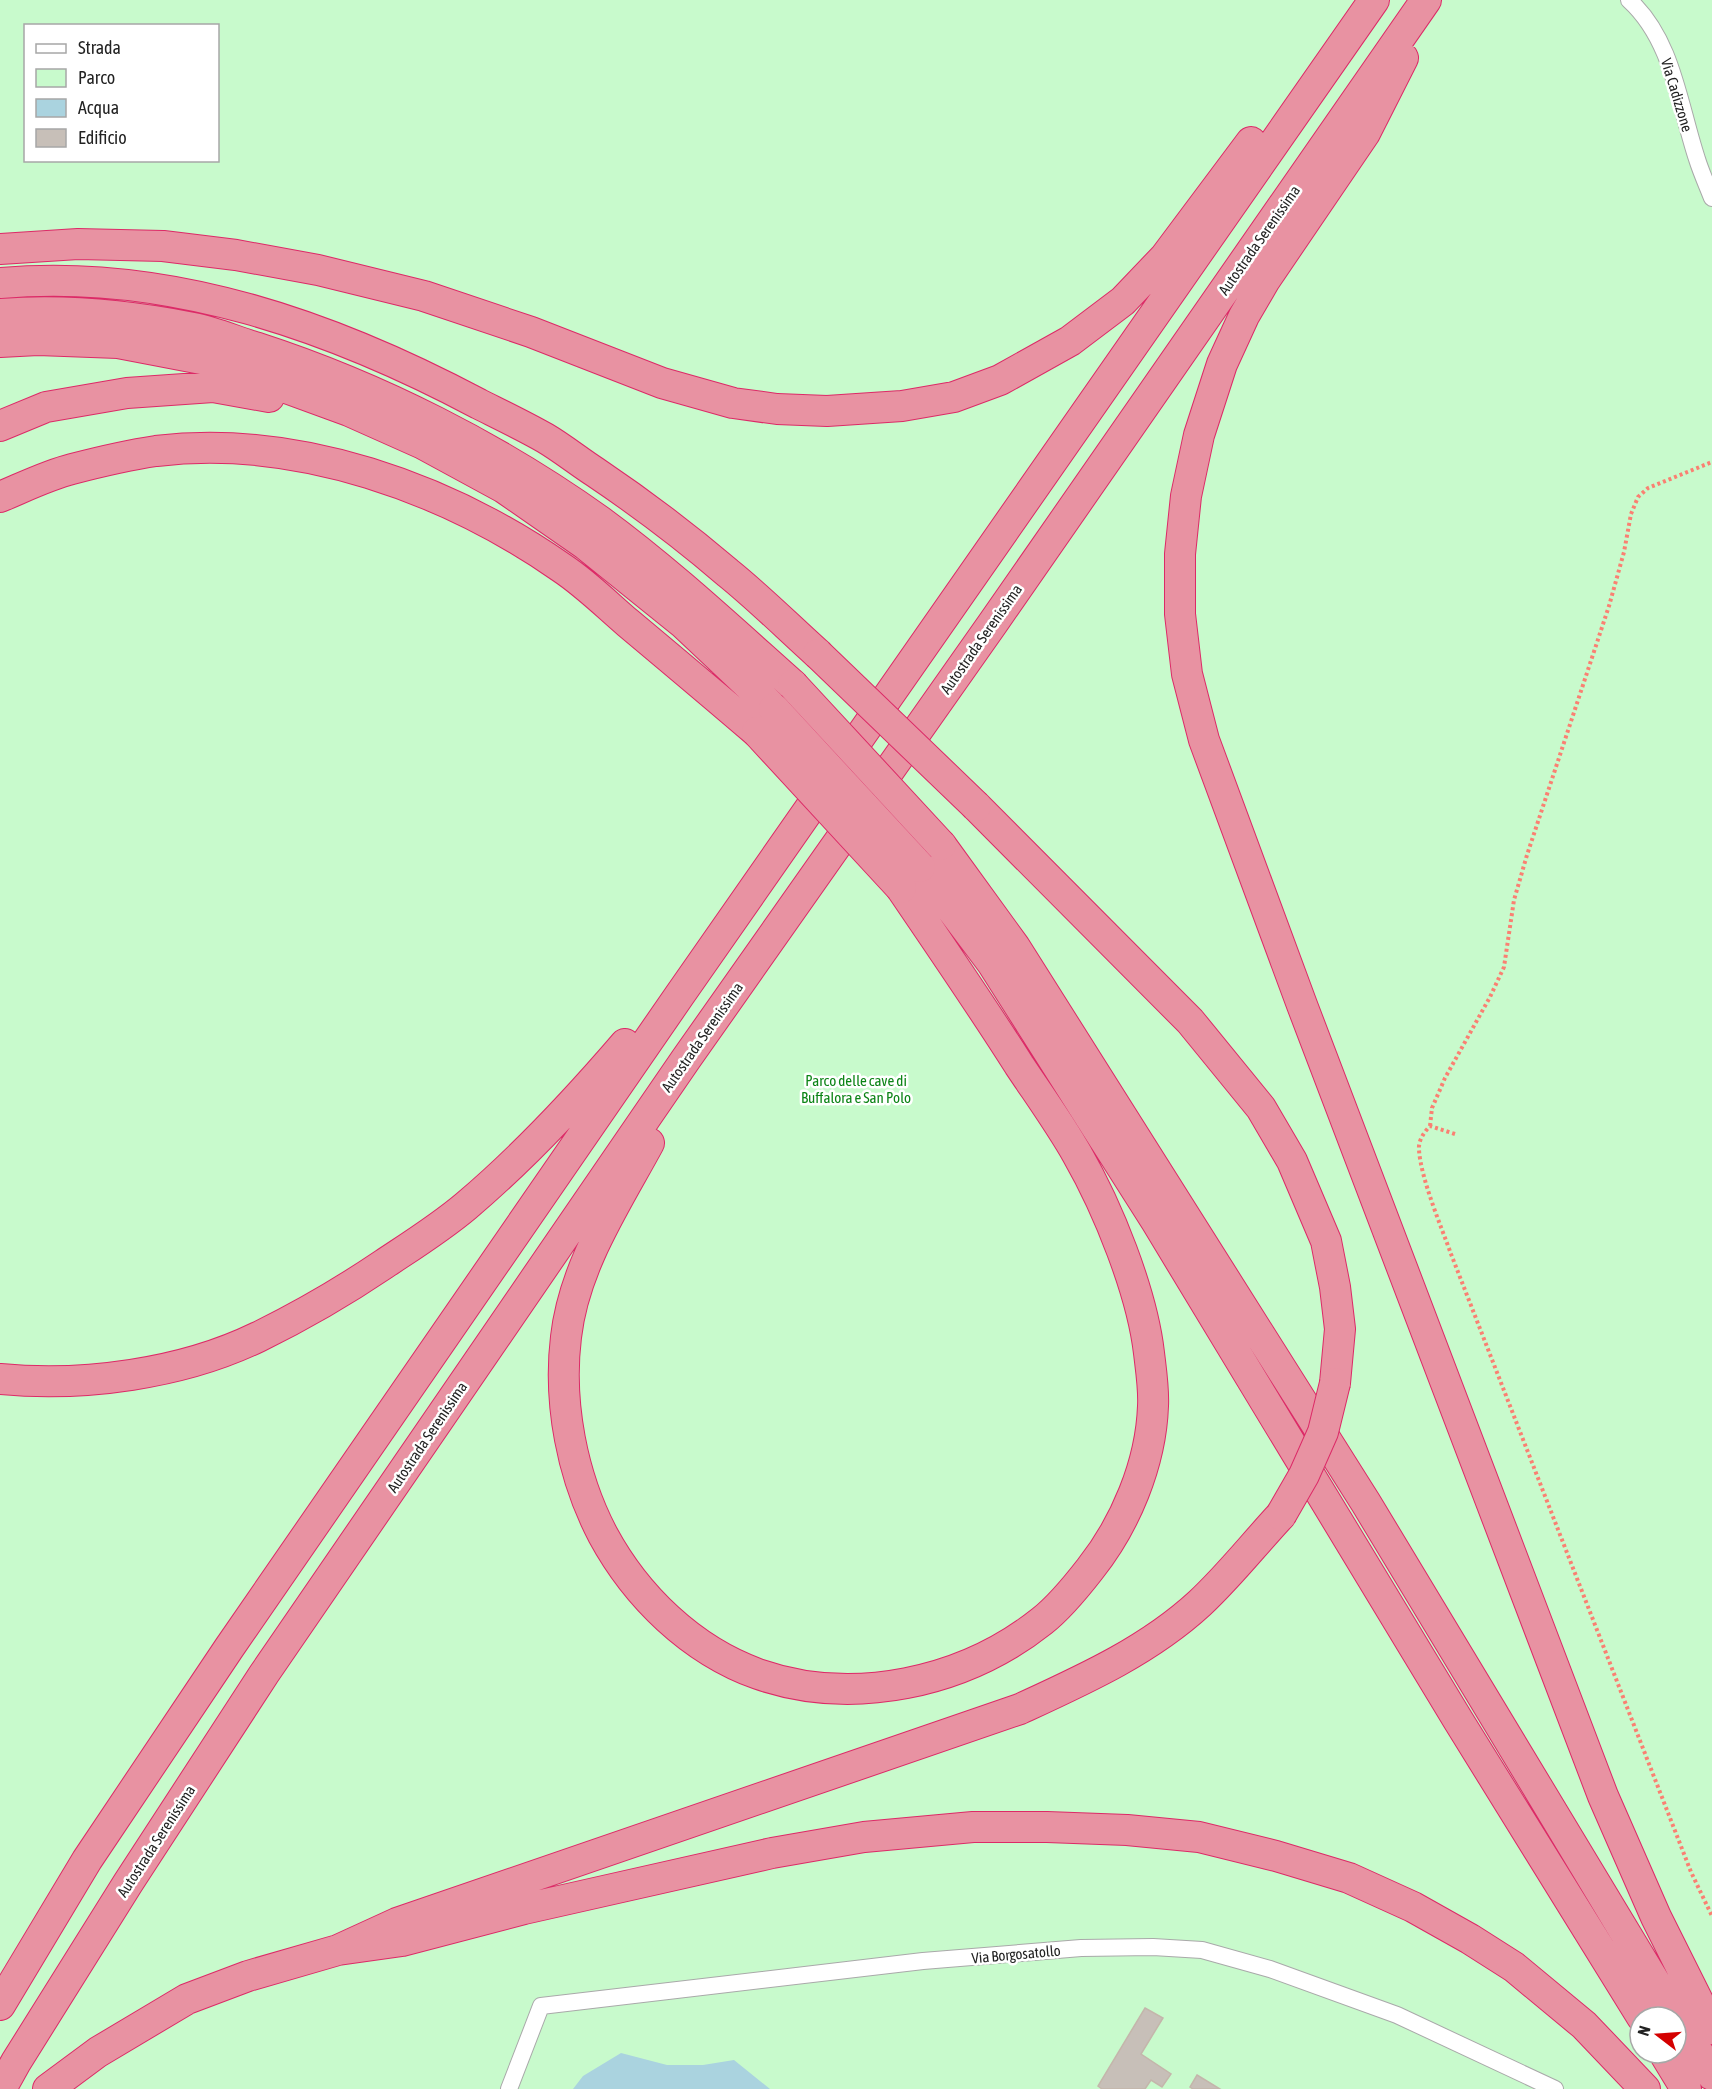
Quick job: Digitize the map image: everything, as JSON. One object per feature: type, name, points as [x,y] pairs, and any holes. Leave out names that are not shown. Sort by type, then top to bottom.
[{"type":"highway","points":[[0,249],[78,244],[153,246],[236,255],[318,270],[424,296],[531,332],[662,383],[733,403],[777,409],[826,411],[902,406],[954,397],[1000,380],[1070,341],[1123,301],[1165,257],[1303,73],[1366,0]]},
{"type":"highway","points":[[0,2005],[87,1860],[229,1648],[679,996],[1374,0]]},
{"type":"highway","points":[[1427,0],[1391,85],[1365,133],[1265,280],[1244,316],[1222,364],[1199,435],[1185,508],[1180,554],[1180,614],[1187,674],[1204,740],[1298,994],[1603,1796],[1656,1917],[1712,2029]]},
{"type":"highway","name":"Autostrada Serenissima","points":[[1,2089],[128,1883],[264,1674],[686,1059],[1013,595],[1427,0]]},
{"type":"highway","points":[[0,283],[41,279],[125,284],[206,298],[301,324],[383,357],[448,387],[546,438],[623,491],[729,573],[818,654],[976,806],[1190,1021],[1262,1108],[1292,1161],[1326,1241],[1340,1329],[1335,1383],[1323,1432],[1304,1475],[1281,1515],[1200,1603],[1148,1643],[1071,1686],[1020,1709],[397,1923],[338,1950]]},
{"type":"highway","points":[[0,314],[46,311],[122,315],[196,328],[290,359],[369,391],[432,421],[517,467],[600,522],[698,600],[793,685],[941,845],[1015,947],[1366,1503],[1669,2005]]},
{"type":"highway","points":[[0,342],[38,340],[118,343],[212,361],[349,411],[423,444],[504,488],[585,545],[684,624],[765,720],[910,878],[992,963],[1156,1221],[1634,2005]]},
{"type":"highway","points":[[0,426],[46,407],[127,393],[213,387],[349,411]]},
{"type":"highway","points":[[0,496],[70,469],[155,451],[208,447],[260,451],[337,463],[405,485],[476,516],[522,542],[565,569],[765,720]]},
{"type":"highway","points":[[686,1059],[651,1138],[603,1225],[591,1252],[566,1334],[565,1409],[582,1487],[610,1549],[636,1585],[683,1632],[716,1653],[757,1673],[799,1684],[834,1688],[874,1688],[920,1682],[967,1666],[1011,1644],[1045,1619],[1077,1586],[1105,1550],[1128,1510],[1145,1457],[1153,1407],[1149,1350],[1137,1298],[1114,1229],[1078,1155],[966,982],[910,878]]},
{"type":"highway","points":[[0,1379],[62,1382],[109,1379],[152,1371],[207,1356],[257,1338],[347,1289],[465,1207],[532,1146],[631,1038],[679,996]]},
{"type":"highway","points":[[48,2089],[98,2052],[187,1999],[248,1976],[338,1950],[402,1941],[524,1910],[772,1853],[864,1837],[973,1827],[1127,1830],[1199,1837],[1276,1856],[1349,1878],[1413,1907],[1514,1966],[1584,2025],[1645,2089]]},
{"type":"highway","points":[[1688,2036],[1712,2075]]},
{"type":"highway","points":[[1671,2065],[1686,2089]]},
{"type":"street","name":"Via Cadizzone","points":[[1629,0],[1643,13],[1661,45],[1678,92],[1697,159],[1712,198]]},
{"type":"street","name":"Via Borgosatollo","points":[[509,2089],[540,2006],[923,1961],[1082,1948],[1153,1947],[1202,1950],[1269,1969],[1397,2015],[1555,2089]]},
{"type":"path","points":[[1712,462],[1648,489],[1638,497],[1609,606],[1514,900],[1504,967],[1445,1078],[1432,1107],[1430,1126],[1424,1131],[1418,1148],[1425,1179],[1451,1254],[1691,1872],[1712,1916]]},
{"type":"path","points":[[1430,1126],[1455,1134]]},
{"type":"green space","name":"Parco delle cave di Buffalora e San Polo","points":[[0,0],[1712,0],[1712,2089],[0,2089]]},
{"type":"water","points":[[621,2053],[667,2065],[703,2065],[734,2060],[770,2089],[573,2089],[583,2076]]},
{"type":"building","points":[[1145,2008],[1163,2018],[1141,2054],[1171,2074],[1162,2087],[1151,2080],[1145,2089],[1102,2089],[1098,2086]]},
{"type":"building","points":[[1197,2075],[1220,2089],[1193,2089],[1190,2087]]}]
